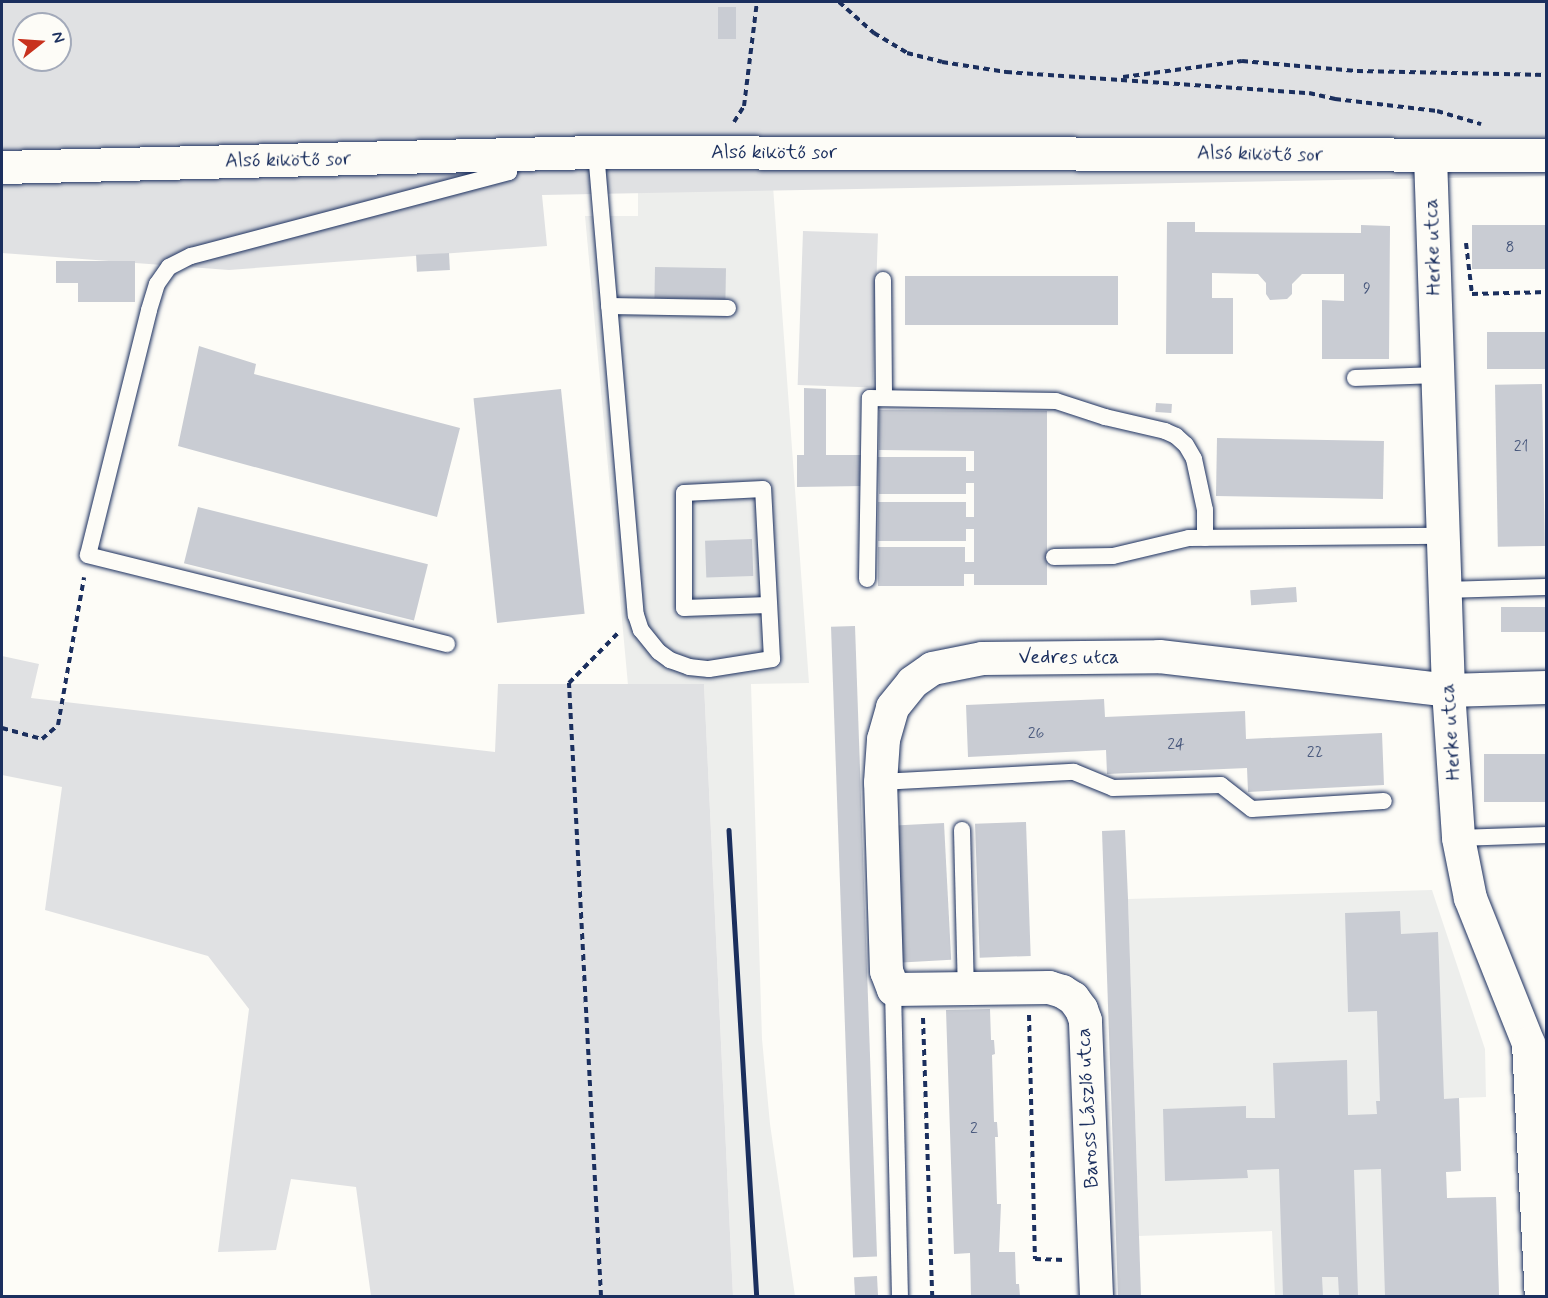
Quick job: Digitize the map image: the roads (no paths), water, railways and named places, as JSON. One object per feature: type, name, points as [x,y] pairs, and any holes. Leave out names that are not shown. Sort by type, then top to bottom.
[{"type":"street","name":"Alsó kikötő sor","points":[[2,167],[596,152],[1430,156],[1546,154]]},
{"type":"street","name":"Herke utca","points":[[1430,156],[1448,690],[1458,838],[1470,898],[1537,1043],[1541,1296]]},
{"type":"street","name":"Vedres utca","points":[[907,990],[886,971],[880,782],[883,739],[892,708],[912,682],[932,668],[982,658],[1159,656],[1448,690],[1546,687]]},
{"type":"street","name":"Baross László utca","points":[[907,990],[1049,987],[1073,998],[1085,1020],[1096,1296]]},
{"type":"lane","points":[[596,152],[636,615],[648,642],[670,660],[689,668],[709,669],[772,659],[763,489],[684,493],[684,608],[768,605]]},
{"type":"lane","points":[[447,644],[88,555],[149,310],[157,284],[169,267],[191,256],[510,172],[511,154]]},
{"type":"lane","points":[[883,280],[884,398]]},
{"type":"lane","points":[[609,306],[728,308]]},
{"type":"lane","points":[[1355,378],[1437,375]]},
{"type":"lane","points":[[867,579],[870,398],[1056,401],[1176,436],[1186,445],[1194,459],[1205,510],[1205,538]]},
{"type":"lane","points":[[1054,557],[1113,556],[1190,538],[1443,536]]},
{"type":"lane","points":[[1444,590],[1546,587]]},
{"type":"lane","points":[[880,782],[1074,772],[1113,788],[1221,785],[1252,809],[1384,801]]},
{"type":"lane","points":[[962,830],[966,989]]},
{"type":"lane","points":[[1458,838],[1546,835]]},
{"type":"lane","points":[[900,1296],[907,990]]},
{"type":"railway","points":[[729,830],[757,1296]]}]
